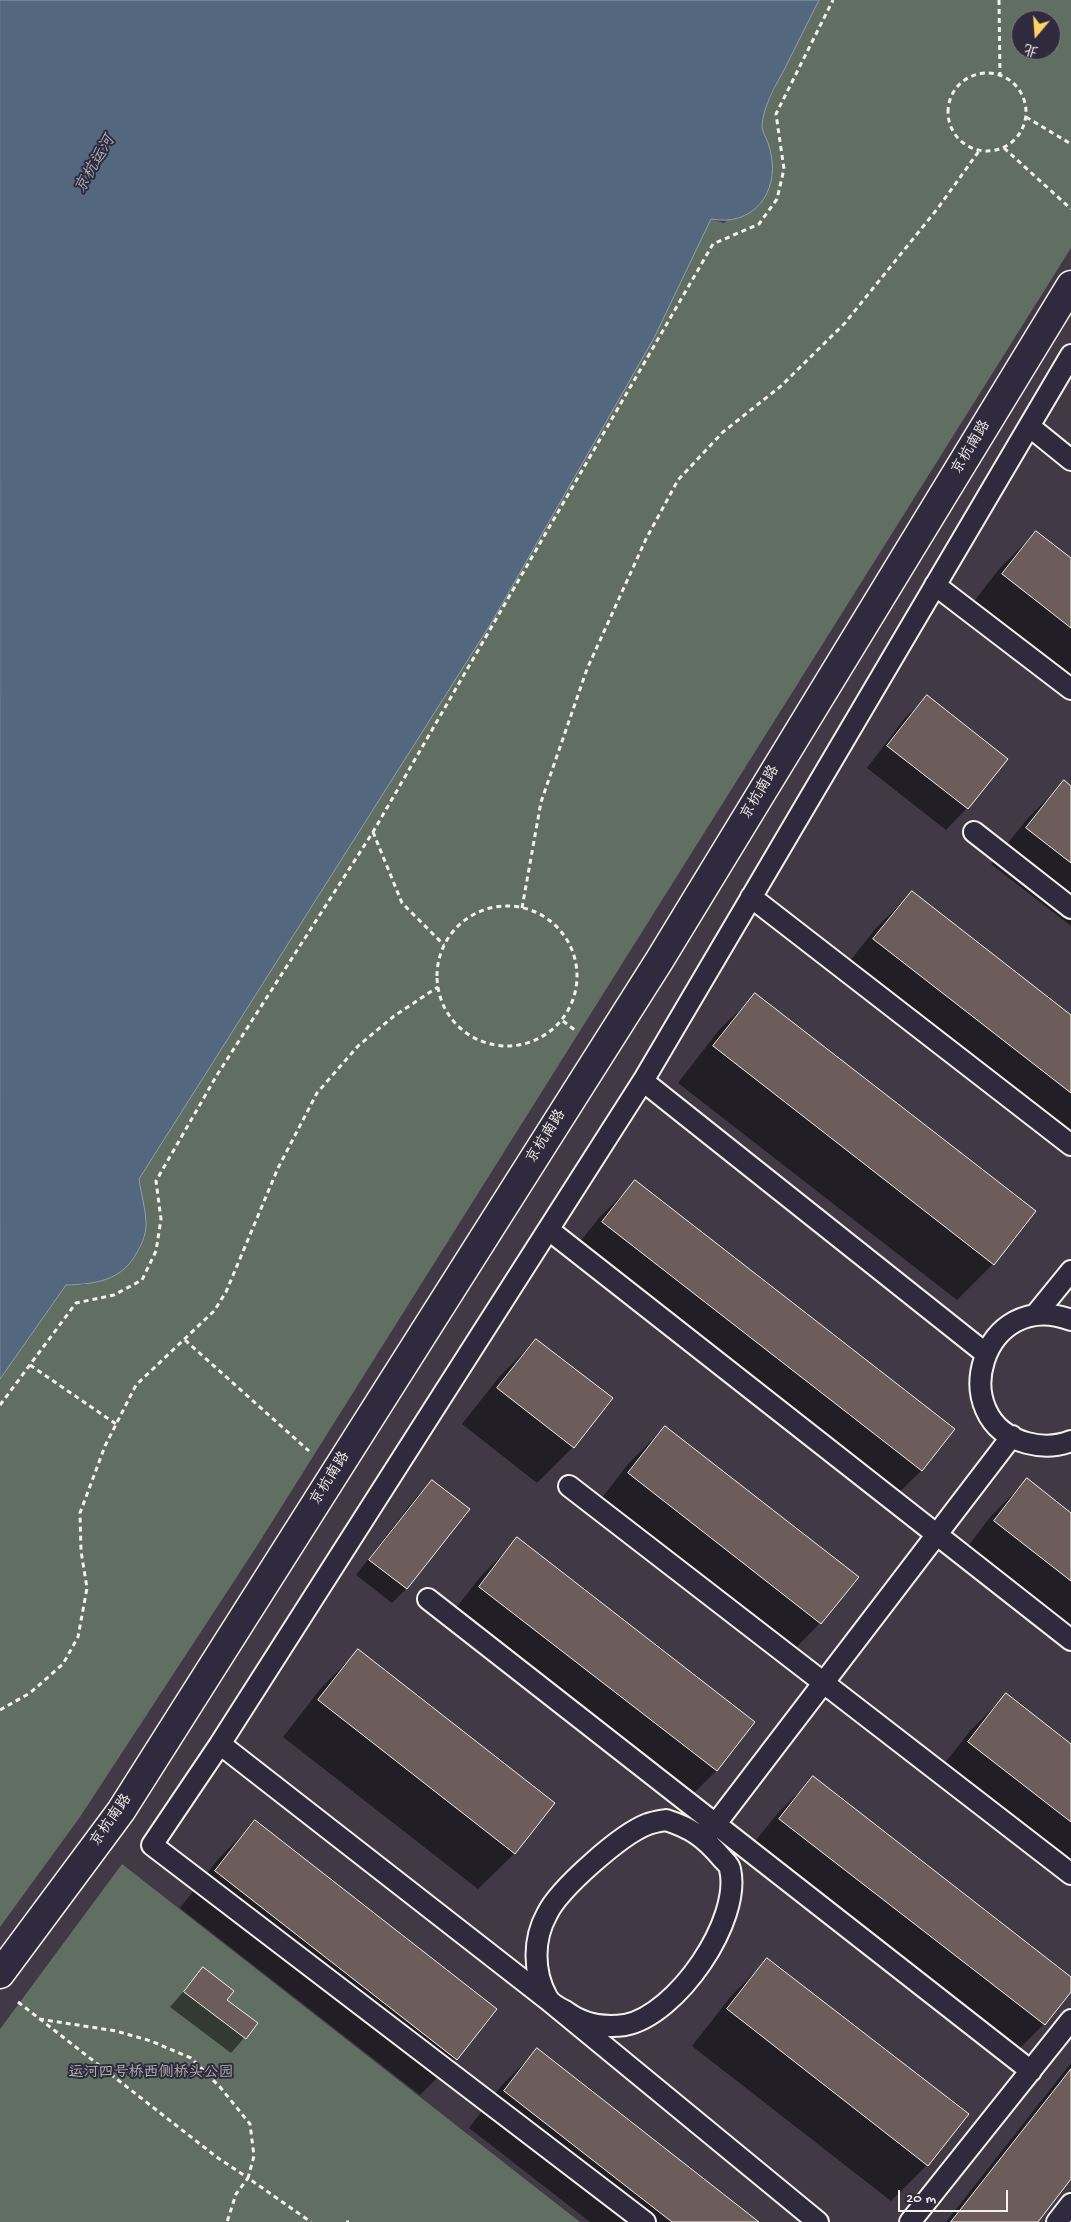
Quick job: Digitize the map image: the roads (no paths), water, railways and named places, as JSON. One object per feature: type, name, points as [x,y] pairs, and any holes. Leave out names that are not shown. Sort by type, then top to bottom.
[{"type":"street","name":"京杭南路","points":[[0,1974],[121,1811],[659,961],[1071,285]]},
{"type":"lane","points":[[646,2222],[152,1845],[220,1744],[643,1081],[1071,355]]},
{"type":"lane","points":[[1029,426],[1071,460]]},
{"type":"lane","points":[[935,585],[1071,689]]},
{"type":"lane","points":[[974,832],[1071,908]]},
{"type":"lane","points":[[751,897],[1071,1145]]},
{"type":"lane","points":[[643,1081],[985,1353]]},
{"type":"lane","points":[[549,1230],[1071,1640]]},
{"type":"lane","points":[[1036,1314],[1071,1271]]},
{"type":"lane","points":[[1071,1320],[1059,1315],[1036,1314],[1015,1322],[997,1336],[985,1353],[980,1374],[981,1395],[989,1414],[1003,1430],[1012,1436],[1041,1446],[1071,1441]]},
{"type":"lane","points":[[710,1831],[1012,1436]]},
{"type":"lane","points":[[569,1486],[1071,1874]]},
{"type":"lane","points":[[428,1599],[710,1831],[1031,2071]]},
{"type":"lane","points":[[220,1744],[548,1999],[567,2013],[598,2026],[627,2024],[653,2012],[670,1998],[696,1970],[720,1931],[729,1906],[732,1886],[730,1867],[710,1831],[666,1820],[648,1824],[631,1834],[577,1878],[547,1912],[536,1943],[538,1968],[548,1999],[818,2222]]},
{"type":"lane","points":[[910,2222],[1071,2020]]},
{"type":"lane","points":[[1057,2222],[1071,2204]]},
{"type":"water","name":"京杭运河","points":[[0,0],[819,0],[763,116],[762,128],[771,154],[772,169],[771,182],[766,194],[750,212],[739,218],[726,220],[711,219],[654,338],[490,625],[139,1179],[146,1225],[140,1248],[130,1263],[115,1275],[97,1282],[66,1285],[0,1379]]},
{"type":"park label","name":"运河四号桥西侧桥头公园","points":[[151,2074]]}]
